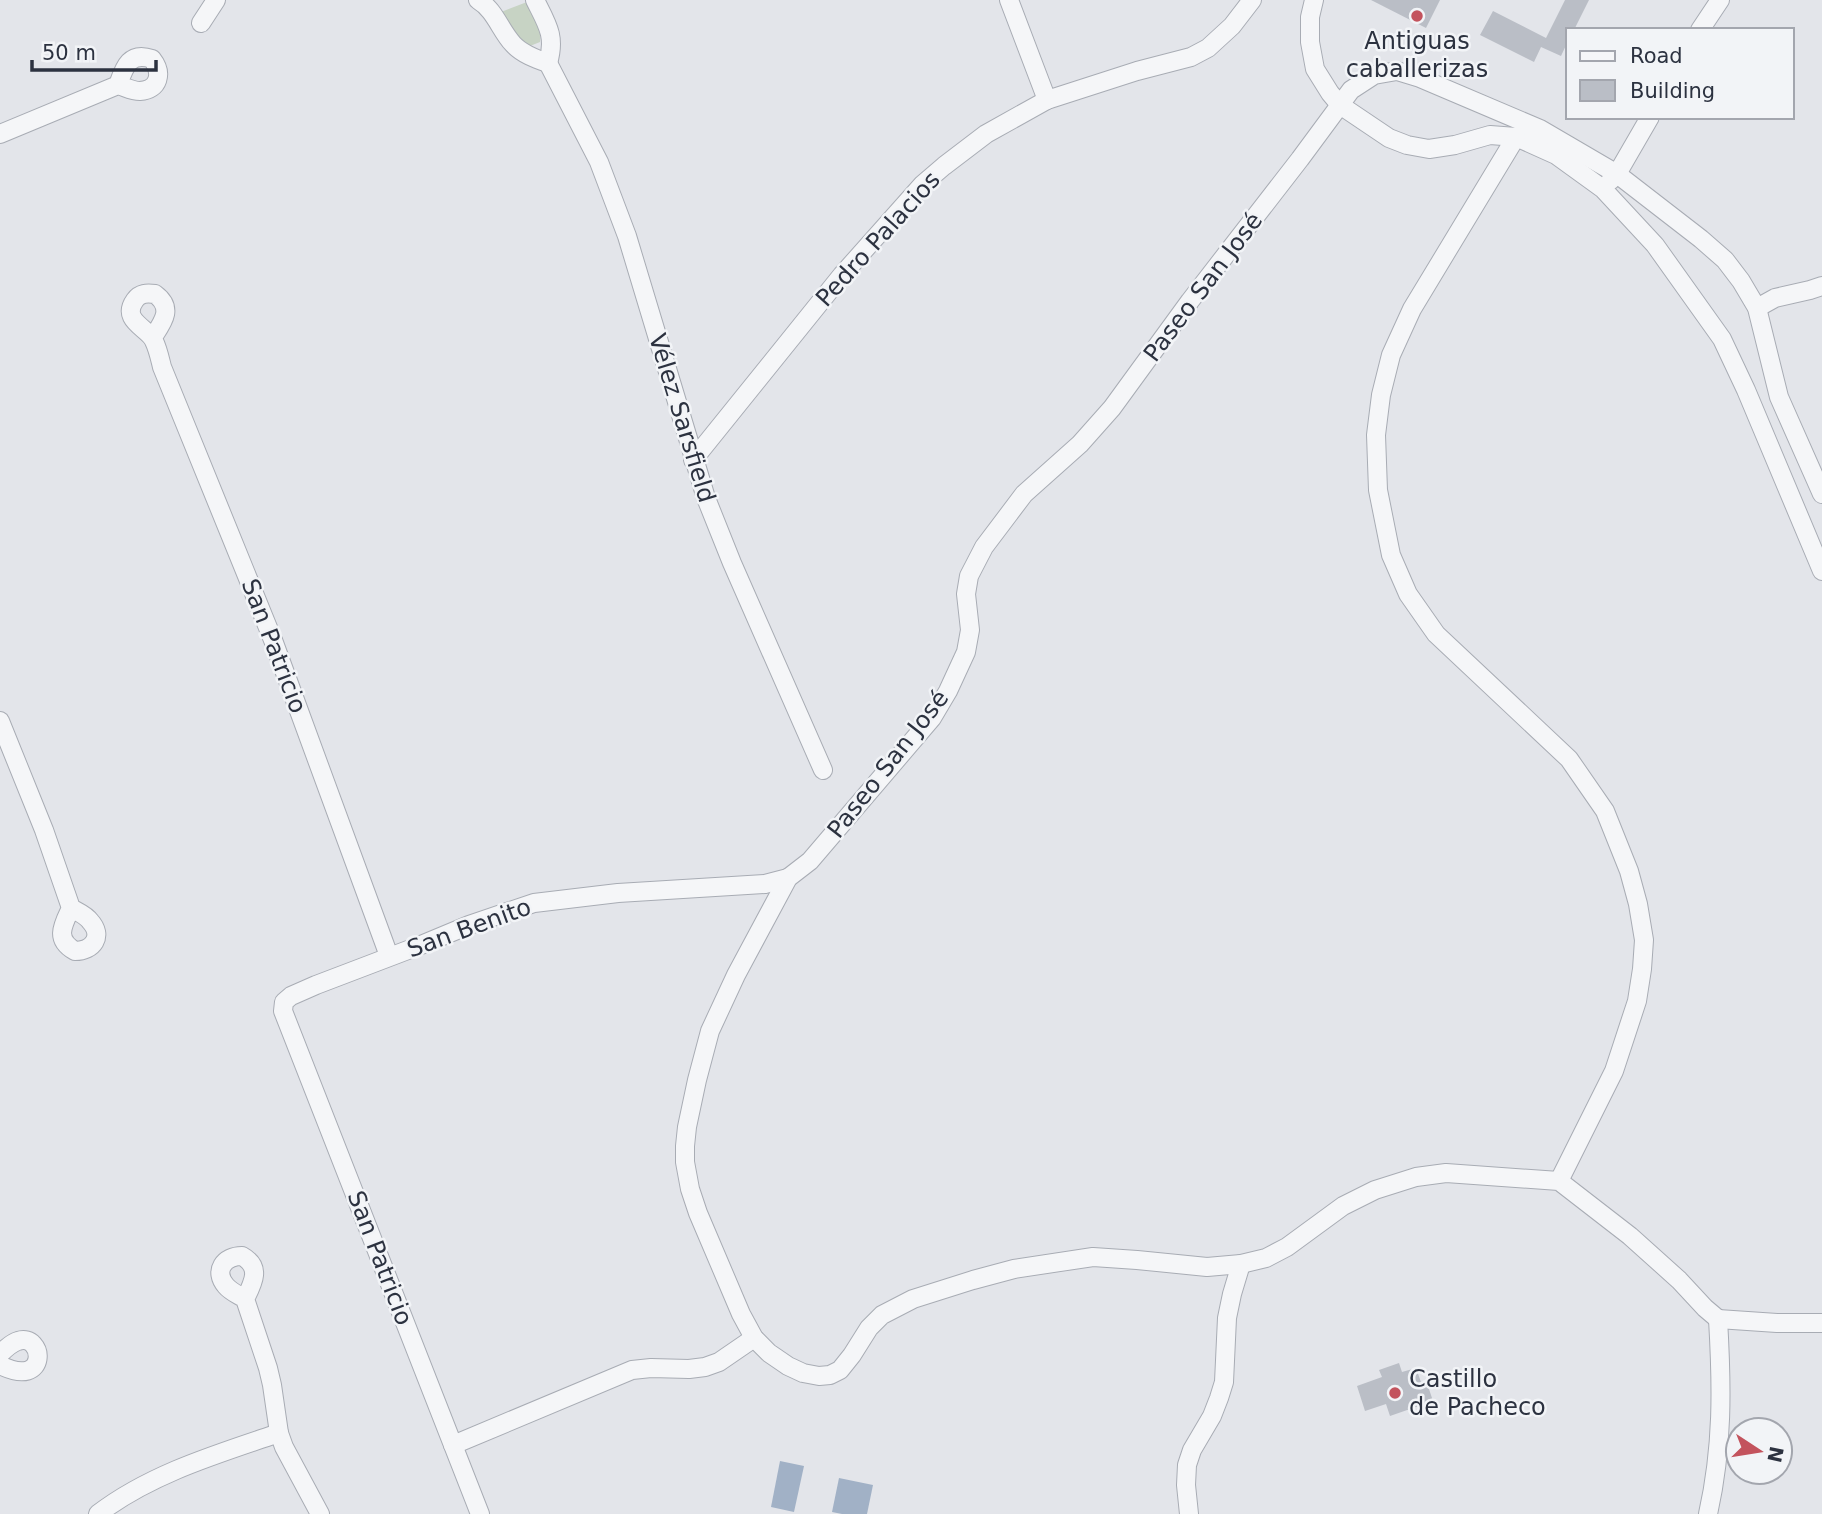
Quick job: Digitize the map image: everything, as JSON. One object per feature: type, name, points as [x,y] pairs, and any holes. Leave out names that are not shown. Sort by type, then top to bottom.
[{"type":"street","points":[[201,23],[216,0]]},
{"type":"street","name":"Vélez Sarsfield","points":[[535,0],[551,33],[552,51],[548,63],[599,162],[627,236],[706,498],[823,770]]},
{"type":"street","points":[[1009,0],[1047,100]]},
{"type":"street","name":"Pedro Palacios","points":[[693,460],[842,275],[923,184],[986,134],[1047,100],[1191,57],[1208,48],[1232,26],[1252,0]]},
{"type":"street","points":[[1314,0],[1310,17],[1310,42],[1315,69],[1340,105],[1389,138],[1407,145],[1429,149],[1490,135],[1516,137],[1556,155],[1603,189],[1655,245],[1722,339],[1822,572]]},
{"type":"street","points":[[1701,28],[1720,0]]},
{"type":"street","points":[[489,2],[514,46],[534,59],[548,63]]},
{"type":"street","name":"Paseo San José","points":[[754,1338],[698,1213],[687,1171],[685,1146],[696,1080],[710,1031],[736,975],[788,878],[819,851],[932,718],[948,691],[966,652],[970,630],[967,585],[984,547],[1024,494],[1080,444],[1112,408],[1189,301],[1351,90],[1374,75],[1397,71],[1452,90],[1540,129],[1617,174],[1701,239],[1725,260],[1757,308],[1779,397],[1822,494]]},
{"type":"street","points":[[0,134],[118,85]]},
{"type":"street","points":[[1603,189],[1617,174],[1649,119]]},
{"type":"street","points":[[1516,137],[1412,309],[1391,355],[1381,395],[1376,435],[1378,490],[1391,555],[1408,594],[1436,634],[1569,759],[1605,811],[1629,871],[1638,904],[1644,940],[1637,1001],[1614,1071],[1559,1181]]},
{"type":"street","points":[[1757,308],[1774,298],[1822,286]]},
{"type":"street","name":"San Patricio","points":[[153,337],[162,367],[273,640],[389,956]]},
{"type":"street","points":[[2,731],[44,830],[71,908]]},
{"type":"street","name":"San Benito","points":[[284,1002],[316,985],[518,907],[548,900],[765,884],[788,878]]},
{"type":"street","name":"San Patricio","points":[[284,1002],[283,1011],[480,1514]]},
{"type":"street","points":[[453,1445],[632,1370],[705,1367],[719,1362],[754,1338],[788,1366],[803,1373],[830,1375],[840,1370],[869,1328],[882,1315],[913,1299],[1014,1269],[1093,1257],[1207,1267],[1241,1264],[1266,1258],[1287,1247],[1343,1206],[1400,1181],[1432,1174],[1559,1181],[1630,1236],[1718,1319],[1777,1323],[1822,1322]]},
{"type":"street","points":[[1189,1514],[1186,1465],[1212,1416],[1224,1382],[1227,1318],[1241,1264]]},
{"type":"street","points":[[245,1299],[272,1385],[279,1433],[288,1457],[320,1514]]},
{"type":"street","points":[[1708,1514],[1720,1445],[1722,1385],[1718,1319]]},
{"type":"street","points":[[0,1354],[16,1341],[23,1340],[31,1342],[37,1348],[38,1358],[30,1371],[21,1373],[0,1365]]},
{"type":"street","points":[[98,1514],[140,1487],[229,1450],[279,1433]]},
{"type":"green space","points":[[527,2],[540,31],[540,42],[530,46],[516,38],[501,12]]},
{"type":"water","points":[[780,1461],[804,1466],[794,1512],[771,1507]]},
{"type":"water","points":[[839,1478],[873,1485],[867,1514],[832,1512]]},
{"type":"building","name":"Antiguas caballerizas","points":[[1371,0],[1440,0],[1426,28]]},
{"type":"building","points":[[1565,0],[1589,0],[1575,28],[1566,28],[1566,45],[1561,56],[1541,47],[1534,62],[1480,35],[1493,11],[1546,38]]},
{"type":"building","name":"Castillo de Pacheco","points":[[1399,1363],[1402,1372],[1416,1368],[1422,1385],[1427,1383],[1433,1401],[1390,1416],[1386,1404],[1365,1411],[1357,1386],[1382,1377],[1379,1370]]},
{"type":"place","name":"Antiguas caballerizas","points":[[1417,16]]},
{"type":"place","name":"Castillo de Pacheco","points":[[1395,1393]]}]
